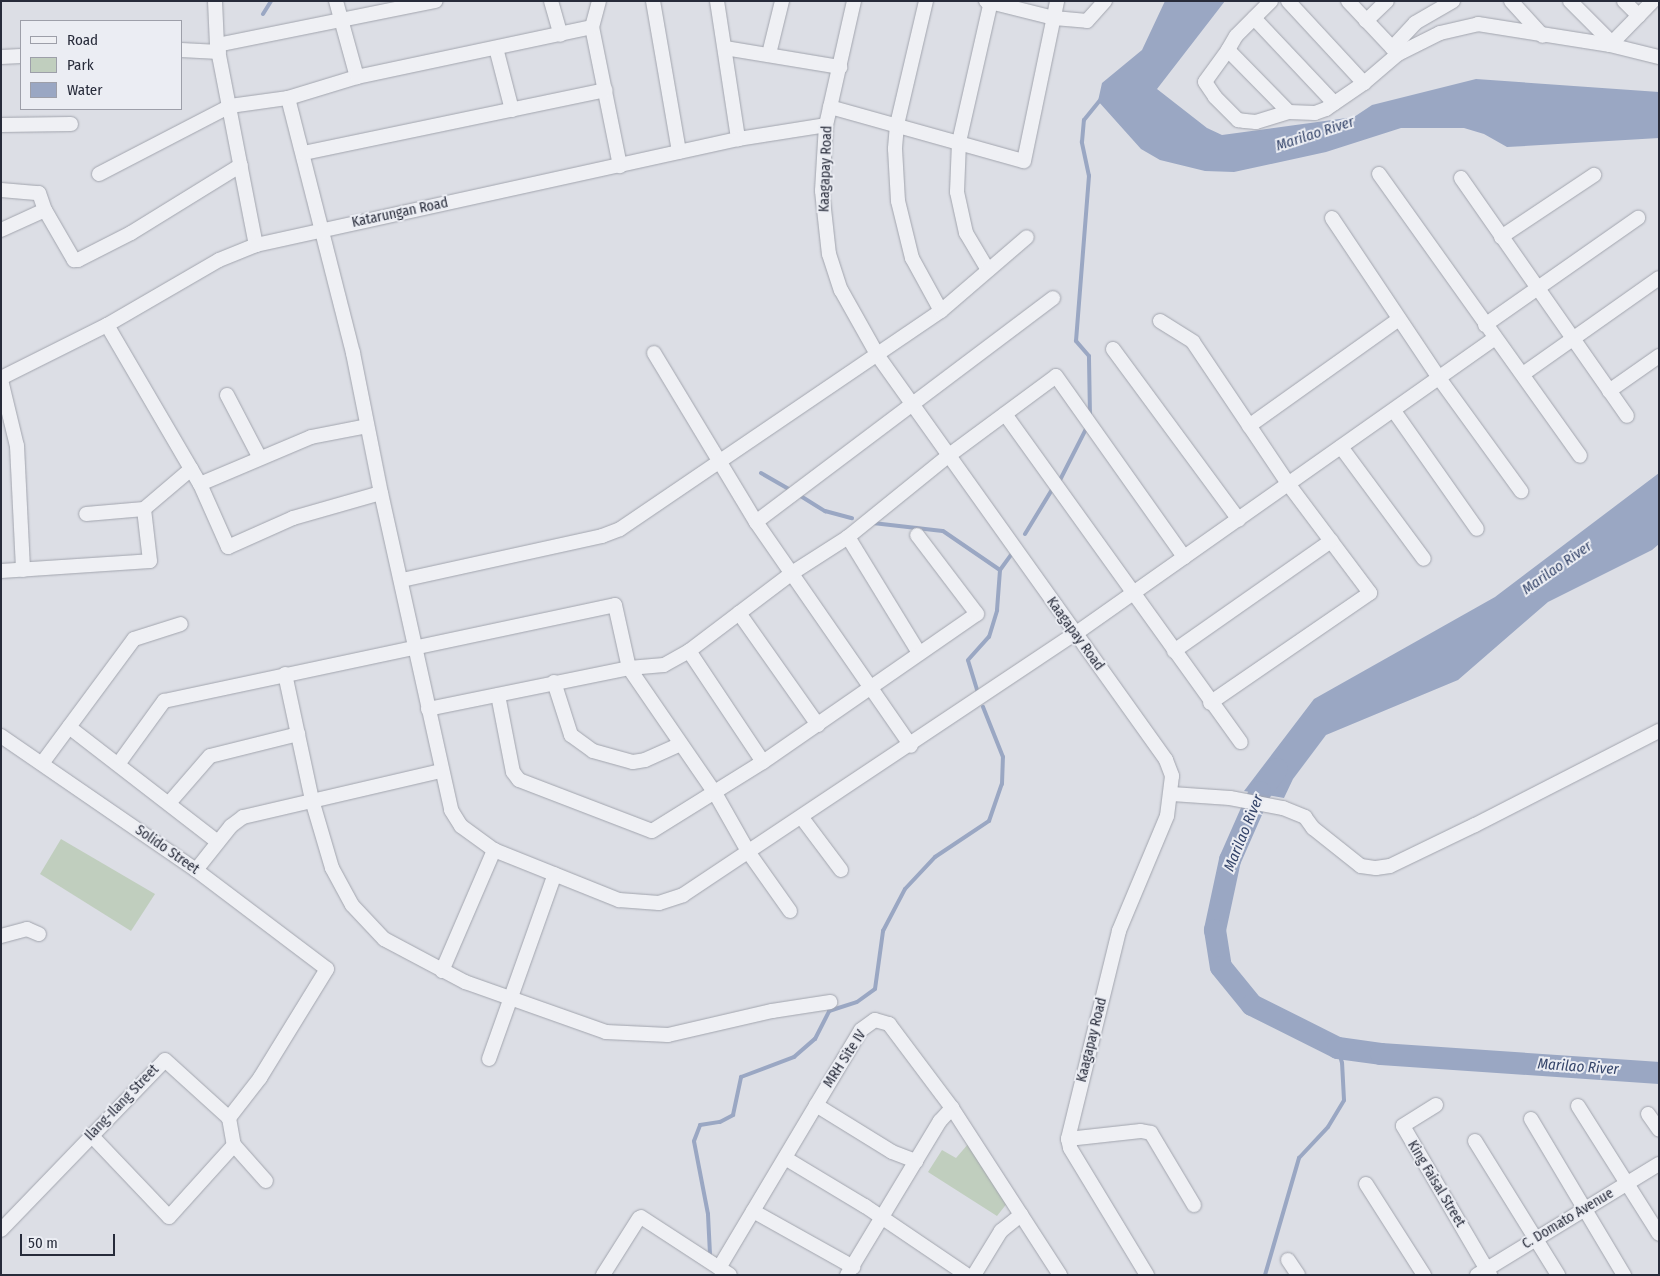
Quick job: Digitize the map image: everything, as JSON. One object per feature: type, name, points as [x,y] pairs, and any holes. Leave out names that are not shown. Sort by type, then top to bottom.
[{"type":"street","points":[[215,1],[218,49],[256,245]]},
{"type":"street","points":[[336,1],[357,77]]},
{"type":"street","points":[[182,50],[218,49],[343,21],[407,4],[436,1]]},
{"type":"street","points":[[551,1],[561,35]]},
{"type":"street","points":[[599,1],[592,27],[620,166]]},
{"type":"street","points":[[653,1],[679,152]]},
{"type":"street","points":[[717,1],[738,139]]},
{"type":"street","points":[[769,54],[782,1]]},
{"type":"street","name":"Kaagapay Road","points":[[854,1],[826,125],[822,191],[829,254],[841,290],[878,356],[1166,760],[1172,776],[1172,794],[1163,829],[1120,930],[1068,1139]]},
{"type":"street","points":[[926,1],[897,125],[898,200],[912,258],[941,311]]},
{"type":"street","points":[[830,107],[1024,161],[1058,1]]},
{"type":"street","points":[[988,270],[966,233],[957,192],[959,142],[989,2],[1054,18],[1087,21],[1105,1]]},
{"type":"street","points":[[1271,1],[1254,18],[1205,82],[1214,96],[1238,120],[1256,122],[1289,112],[1315,113],[1334,103],[1364,83],[1395,51],[1415,23],[1452,1]]},
{"type":"street","points":[[1288,1],[1364,83]]},
{"type":"street","points":[[1348,1],[1395,51]]},
{"type":"street","points":[[1366,21],[1387,1]]},
{"type":"street","points":[[1511,1],[1543,36]]},
{"type":"street","points":[[1570,1],[1611,44]]},
{"type":"street","points":[[1624,1],[1639,16]]},
{"type":"street","points":[[1611,44],[1653,1]]},
{"type":"street","points":[[1254,18],[1334,103]]},
{"type":"street","points":[[1395,51],[1440,33],[1478,24],[1543,36],[1611,44],[1658,56]]},
{"type":"street","points":[[99,174],[230,106],[288,98],[357,77],[592,27]]},
{"type":"street","points":[[496,48],[512,110]]},
{"type":"street","points":[[725,48],[840,67]]},
{"type":"street","points":[[1228,50],[1289,112]]},
{"type":"street","points":[[1,57],[20,56]]},
{"type":"street","points":[[304,154],[605,90]]},
{"type":"street","points":[[288,98],[304,154],[353,353],[381,493],[402,580],[441,771],[451,810],[462,826],[494,850],[619,900],[659,903],[683,895],[749,853],[911,746],[1075,634],[1495,338]]},
{"type":"street","points":[[1,125],[71,124]]},
{"type":"street","name":"Katarungan Road","points":[[1,379],[107,325],[219,260],[256,245],[738,139],[826,125]]},
{"type":"street","points":[[1,190],[36,191],[44,210],[74,260],[78,260],[131,233],[241,165]]},
{"type":"street","points":[[1379,174],[1580,456]]},
{"type":"street","points":[[1501,237],[1594,175]]},
{"type":"street","points":[[1461,178],[1626,416]]},
{"type":"street","points":[[1,230],[44,210]]},
{"type":"street","points":[[1332,218],[1439,378],[1521,491]]},
{"type":"street","points":[[1485,324],[1638,218]]},
{"type":"street","points":[[402,580],[602,536],[620,529],[878,356],[941,311],[1027,237]]},
{"type":"street","points":[[1523,374],[1659,278]]},
{"type":"street","points":[[756,522],[914,405],[1053,298]]},
{"type":"street","points":[[1248,426],[1399,319]]},
{"type":"street","points":[[1160,321],[1193,342],[1289,485],[1370,593],[1210,703]]},
{"type":"street","points":[[107,325],[200,484],[229,547],[293,518],[381,493]]},
{"type":"street","points":[[1113,348],[1239,520]]},
{"type":"street","points":[[654,354],[718,464],[756,522],[911,746]]},
{"type":"street","points":[[1609,391],[1659,356]]},
{"type":"street","points":[[428,709],[629,668],[664,665],[689,652],[792,573],[848,537],[948,456],[1056,376],[1184,557]]},
{"type":"street","points":[[1,379],[17,446],[24,570]]},
{"type":"street","points":[[227,395],[260,458]]},
{"type":"street","points":[[1394,411],[1477,529]]},
{"type":"street","points":[[1005,414],[1210,703],[1241,742]]},
{"type":"street","points":[[200,484],[311,438],[367,426]]},
{"type":"street","points":[[1341,447],[1424,559]]},
{"type":"street","points":[[86,514],[144,509],[191,469]]},
{"type":"street","points":[[1,571],[150,561],[144,509]]},
{"type":"street","points":[[498,696],[513,772],[524,783],[650,831],[763,762],[977,614],[917,536]]},
{"type":"street","points":[[848,537],[919,653]]},
{"type":"street","points":[[1174,651],[1331,541]]},
{"type":"street","points":[[119,763],[164,701],[615,605],[629,668],[679,744],[715,793],[749,853],[790,911]]},
{"type":"street","points":[[739,613],[818,725]]},
{"type":"street","points":[[43,762],[134,639],[181,624]]},
{"type":"street","points":[[689,652],[763,762]]},
{"type":"street","points":[[285,674],[312,800],[332,868],[352,905],[384,938],[442,971],[511,999],[606,1032],[650,1036],[693,1031],[772,1011],[830,1002]]},
{"type":"street","points":[[554,682],[572,735],[593,751],[633,762],[645,760],[679,744]]},
{"type":"street","points":[[69,727],[170,802],[218,842]]},
{"type":"street","points":[[1172,794],[1230,798],[1283,808],[1299,816],[1304,825],[1313,828],[1361,866],[1376,868],[1390,866],[1659,731]]},
{"type":"street","points":[[170,802],[210,756],[298,734]]},
{"type":"street","name":"Solido Street","points":[[1,736],[43,762],[196,870],[328,969],[260,1078],[229,1118]]},
{"type":"street","points":[[196,870],[218,842],[243,817],[441,771]]},
{"type":"street","points":[[802,818],[841,870]]},
{"type":"street","points":[[442,971],[494,850]]},
{"type":"street","points":[[489,1059],[555,874]]},
{"type":"street","points":[[1,936],[27,929],[39,934]]},
{"type":"street","name":"MRH Site IV","points":[[603,1275],[640,1218],[724,1271],[753,1211],[861,1030],[875,1020],[889,1024],[952,1108],[1060,1275]]},
{"type":"street","name":"Ilang-Ilang Street","points":[[1,1230],[165,1060],[229,1118]]},
{"type":"street","points":[[816,1105],[892,1152],[916,1162]]},
{"type":"street","name":"King Faisal Street","points":[[1436,1105],[1403,1126],[1485,1273]]},
{"type":"street","points":[[1578,1106],[1659,1234]]},
{"type":"street","points":[[753,1211],[850,1272],[881,1218],[952,1108]]},
{"type":"street","points":[[1648,1114],[1659,1130]]},
{"type":"street","points":[[229,1118],[234,1145],[266,1181]]},
{"type":"street","points":[[1531,1120],[1624,1275]]},
{"type":"street","points":[[1147,1275],[1070,1148],[1068,1139],[1141,1131],[1151,1133],[1194,1205]]},
{"type":"street","points":[[91,1135],[169,1217],[234,1145]]},
{"type":"street","points":[[1475,1141],[1558,1275]]},
{"type":"street","points":[[785,1158],[968,1275]]},
{"type":"street","name":"C. Domato Avenue","points":[[1485,1273],[1536,1238],[1659,1164]]},
{"type":"street","points":[[1366,1184],[1424,1275]]},
{"type":"street","points":[[974,1275],[1001,1231],[1021,1215]]},
{"type":"street","points":[[1288,1260],[1298,1275]]},
{"type":"green space","points":[[61,839],[155,894],[131,931],[40,874]]},
{"type":"green space","points":[[969,1143],[1008,1202],[997,1216],[928,1172],[942,1150],[956,1158]]},
{"type":"water","points":[[1165,1],[1225,1],[1157,89],[1207,128],[1222,135],[1354,117],[1372,105],[1476,79],[1659,92],[1659,138],[1507,147],[1484,134],[1464,128],[1401,128],[1326,152],[1234,172],[1205,171],[1160,160],[1141,149],[1098,101],[1102,83],[1142,50]]},
{"type":"water","points":[[1659,473],[1659,544],[1652,550],[1548,602],[1458,680],[1326,735],[1293,779],[1284,798],[1244,791],[1314,699],[1495,597]]},
{"type":"waterway","points":[[263,14],[271,1]]},
{"type":"waterway","points":[[1090,416],[1089,356],[1076,341],[1089,176],[1082,142],[1084,120],[1102,98]]},
{"type":"waterway","points":[[1060,480],[1087,427]]},
{"type":"waterway","points":[[761,473],[792,491]]},
{"type":"waterway","points":[[1025,534],[1053,488]]},
{"type":"waterway","points":[[799,495],[825,511],[852,518]]},
{"type":"waterway","points":[[873,523],[943,531],[1000,570]]},
{"type":"waterway","points":[[978,693],[968,660],[989,637],[997,610],[1000,570],[1011,555]]},
{"type":"waterway","points":[[710,1254],[708,1214],[694,1141],[700,1125],[720,1122],[733,1115],[741,1077],[794,1057],[815,1039],[829,1011],[857,1002],[875,989],[883,931],[905,889],[935,857],[989,821],[1002,784],[1003,757],[983,707]]},
{"type":"waterway","name":"Marilao River","points":[[1277,769],[1260,792],[1230,860],[1215,930],[1221,967],[1252,1005],[1338,1048],[1381,1054],[1659,1073]]},
{"type":"waterway","points":[[1265,1275],[1299,1158],[1328,1127],[1344,1100],[1342,1063],[1338,1048]]}]
